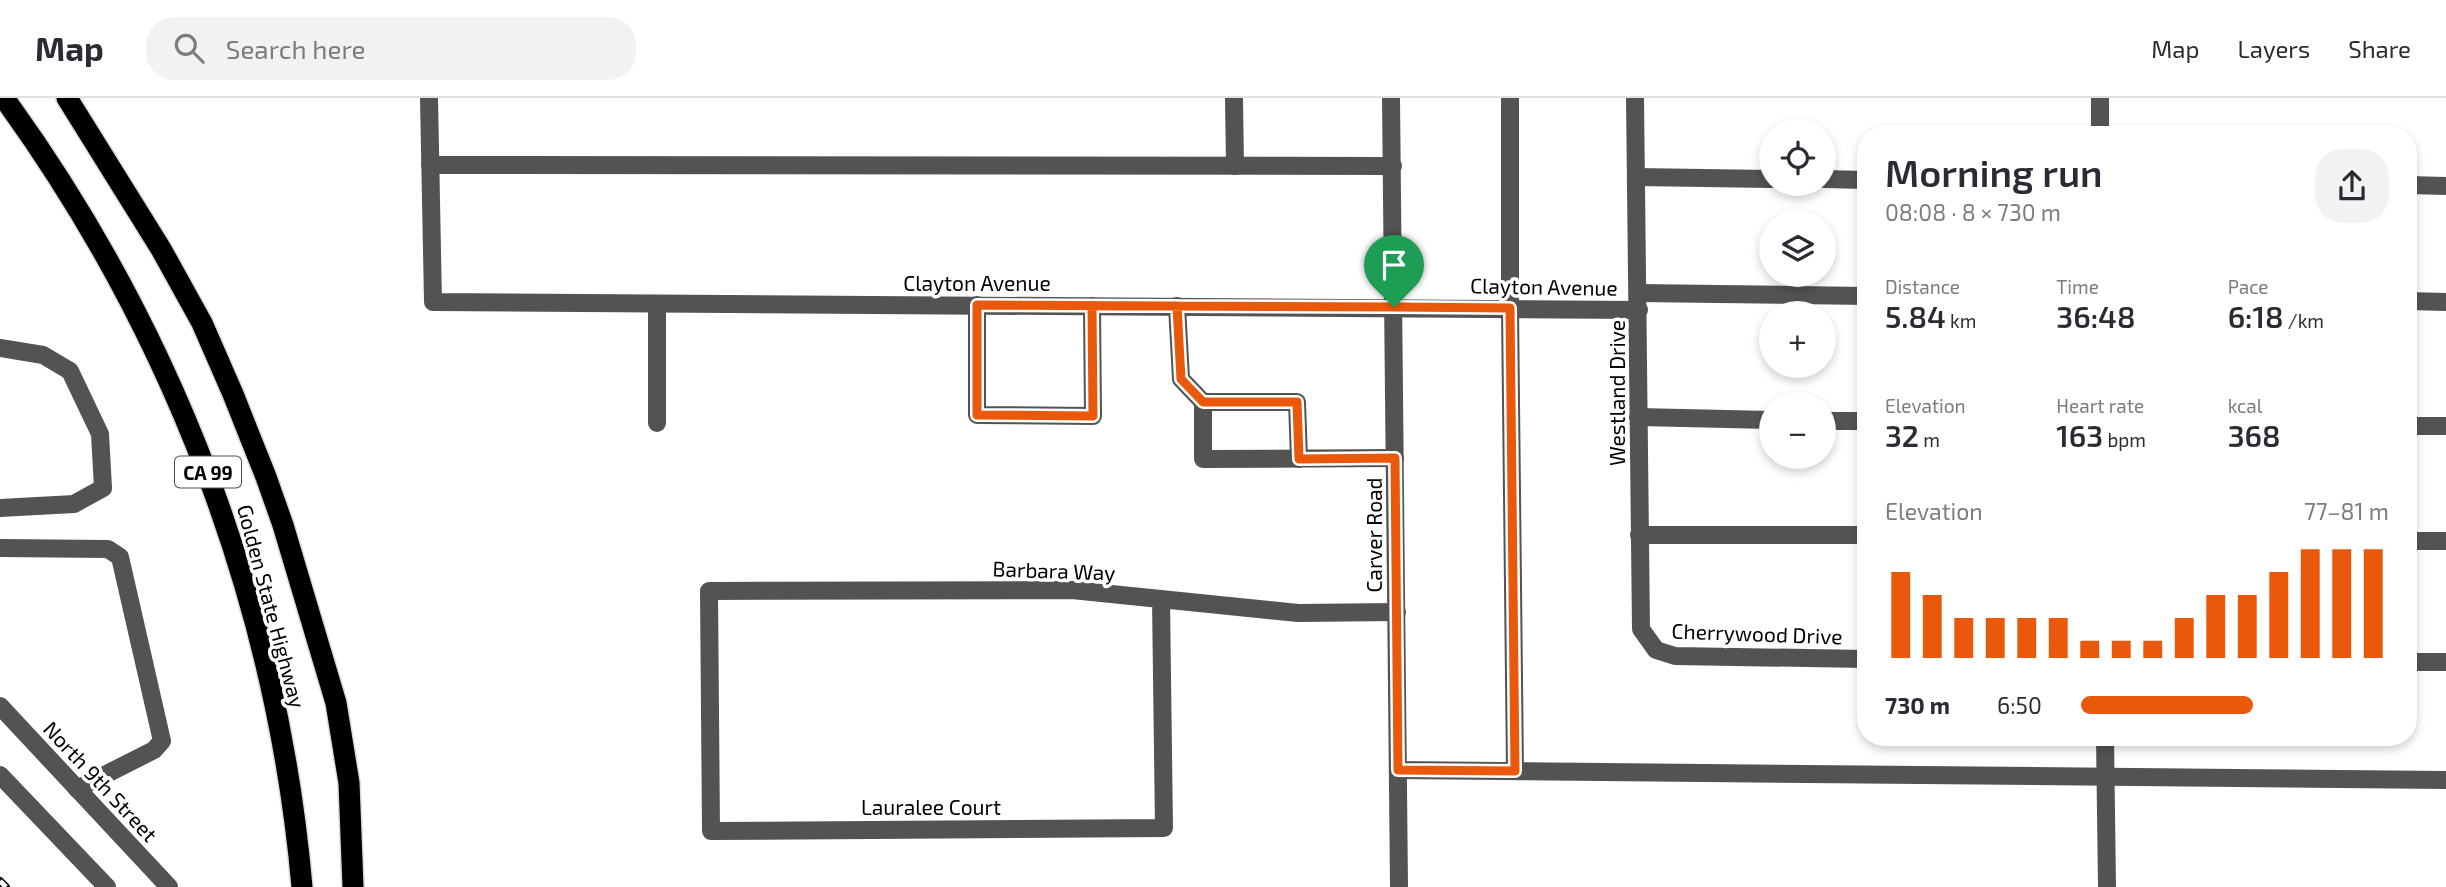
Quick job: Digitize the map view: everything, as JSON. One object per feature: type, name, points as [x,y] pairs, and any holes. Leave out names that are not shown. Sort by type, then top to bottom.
[{"type":"highway","name":"Golden State Highway","points":[[4,98],[58,176],[100,246],[145,329],[205,466],[233,542],[275,699],[289,779],[302,887]]},
{"type":"highway","name":"Golden State Highway","points":[[67,98],[161,249],[202,323],[266,477],[336,703],[349,783],[353,887]]},
{"type":"highway","points":[[0,119],[58,176]]},
{"type":"street","points":[[429,98],[430,165],[1393,166]]},
{"type":"street","points":[[1234,98],[1235,166]]},
{"type":"street","name":"Carver Road","points":[[1391,98],[1399,887]]},
{"type":"street","points":[[1510,98],[1515,771]]},
{"type":"street","name":"Westland Drive","points":[[1635,98],[1640,619],[1641,629],[1651,644]]},
{"type":"street","points":[[2100,98],[2100,126]]},
{"type":"street","name":"Clayton Avenue","points":[[430,165],[433,302],[1510,308],[1639,301],[1857,296]]},
{"type":"street","points":[[1636,177],[1759,179]]},
{"type":"street","points":[[1836,179],[1857,180]]},
{"type":"street","points":[[2417,185],[2446,186]]},
{"type":"street","points":[[2417,301],[2446,302]]},
{"type":"street","points":[[656,304],[657,423]]},
{"type":"street","points":[[977,305],[977,415],[1093,416],[1092,306]]},
{"type":"street","points":[[1177,306],[1181,379],[1203,402],[1203,459],[1395,458]]},
{"type":"street","points":[[0,348],[43,355],[70,371],[100,434],[103,488],[74,503],[0,508]]},
{"type":"street","points":[[1203,402],[1297,402],[1299,459]]},
{"type":"street","points":[[1639,417],[1759,420]]},
{"type":"street","points":[[1836,421],[1857,421]]},
{"type":"street","points":[[2417,426],[2446,426]]},
{"type":"street","points":[[1639,535],[1857,535]]},
{"type":"street","points":[[2417,541],[2446,541]]},
{"type":"street","points":[[0,548],[108,549],[120,557],[162,741],[154,750],[76,789]]},
{"type":"street","name":"Barbara Way","points":[[709,591],[1072,590],[1298,613],[1396,612]]},
{"type":"street","name":"Lauralee Court","points":[[709,591],[710,831],[1164,828],[1161,600]]},
{"type":"street","name":"Cherrywood Drive","points":[[1651,644],[1657,650],[1675,656],[1857,659]]},
{"type":"street","points":[[2417,663],[2446,662]]},
{"type":"street","name":"North 9th Street","points":[[0,706],[169,887]]},
{"type":"street","points":[[2105,746],[2106,887]]},
{"type":"street","points":[[1398,770],[2446,780]]},
{"type":"street","points":[[0,775],[107,887]]},
{"type":"railway","points":[[0,881],[6,887]]},
{"type":"route","points":[[977,305],[1394,307],[1510,308],[1515,771],[1398,770],[1395,458],[1299,459],[1297,402],[1203,402],[1181,379],[1177,306],[1092,306],[1093,416],[977,415],[977,305]]}]
